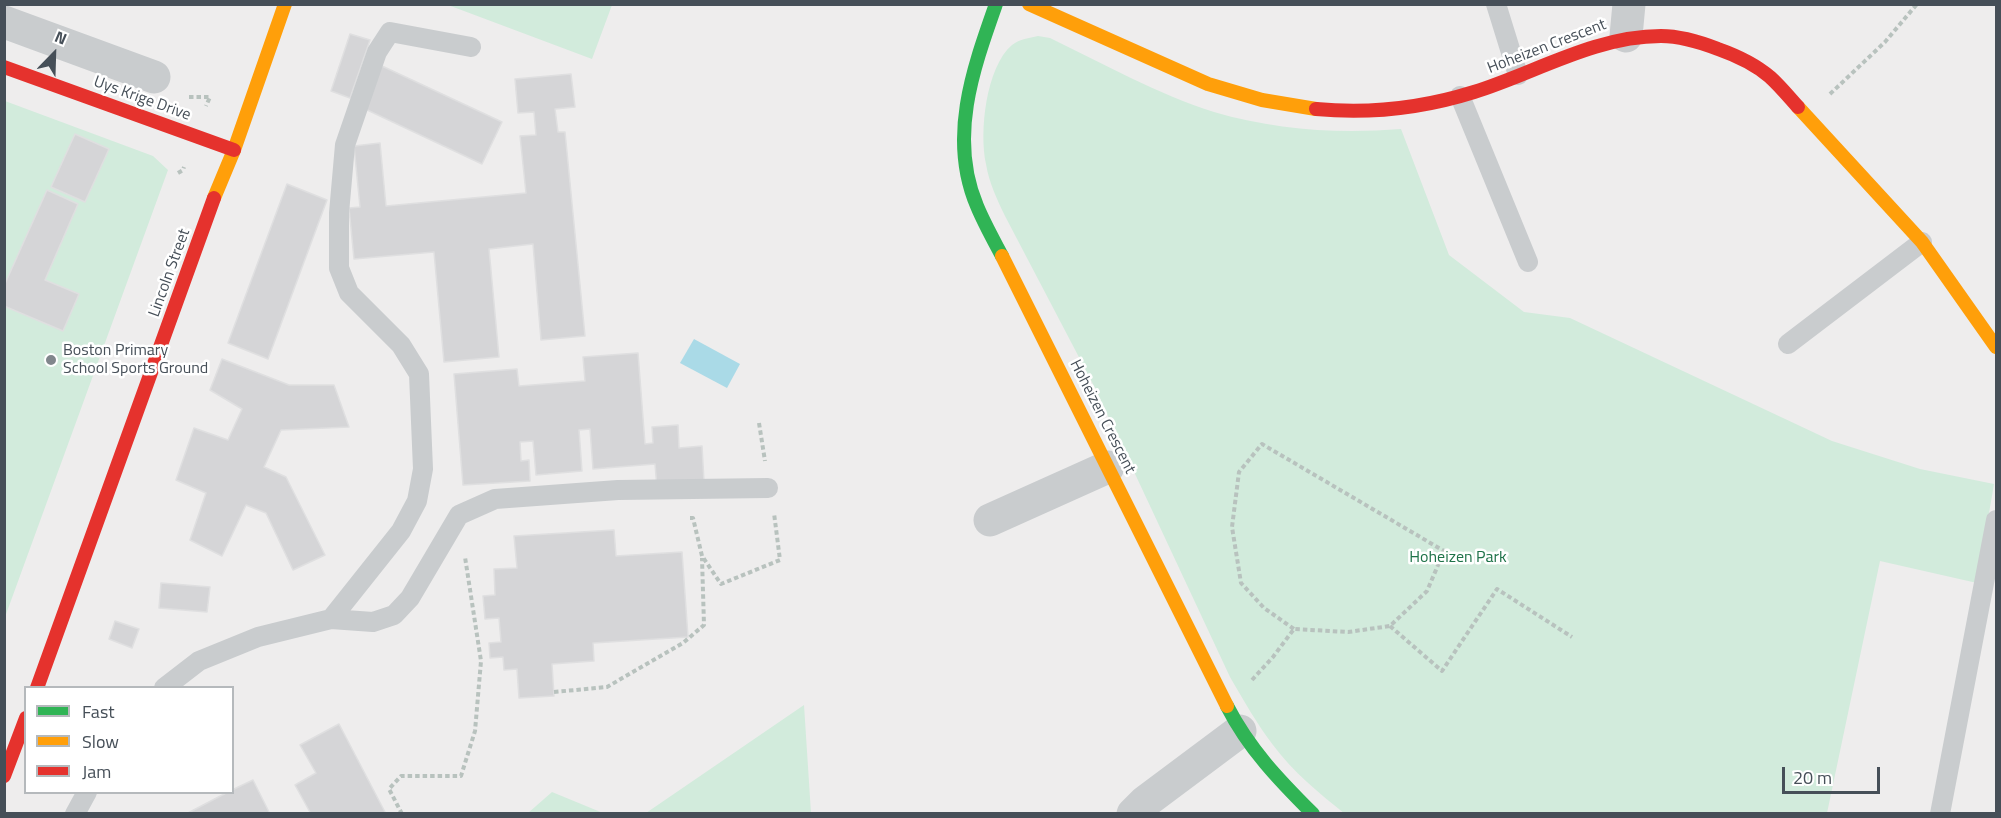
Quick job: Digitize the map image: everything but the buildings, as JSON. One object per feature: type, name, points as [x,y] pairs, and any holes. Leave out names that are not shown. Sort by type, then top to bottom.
[{"type":"street","name":"Lincoln Street","points":[[37,686],[213,201],[234,150],[285,4]]},
{"type":"street","name":"Hoheizen Crescent","points":[[996,4],[966,97],[963,126],[964,156],[976,205],[1240,731],[1279,780],[1313,813]]},
{"type":"street","name":"Hoheizen Crescent","points":[[1029,4],[1207,84],[1243,96],[1316,109],[1354,111],[1426,104],[1460,96],[1490,87],[1604,41],[1627,20],[1651,33],[1700,38],[1723,46],[1747,59],[1769,76],[1922,242],[1996,347]]},
{"type":"street","points":[[4,22],[154,77]]},
{"type":"street","name":"Uys Krige Drive","points":[[4,67],[234,150]]},
{"type":"street","points":[[990,520],[1108,467]]},
{"type":"street","points":[[4,776],[24,723]]},
{"type":"street","points":[[1133,813],[1240,731]]},
{"type":"lane","points":[[1496,4],[1518,75]]},
{"type":"lane","points":[[331,618],[401,531],[417,501],[423,469],[419,374],[401,345],[349,293],[339,268],[339,213],[345,145],[377,52],[390,32],[471,47]]},
{"type":"lane","points":[[1460,96],[1528,262]]},
{"type":"lane","points":[[1788,344],[1922,242]]},
{"type":"lane","points":[[165,686],[199,661],[258,637],[331,618],[374,622],[394,615],[410,598],[459,515],[495,498],[618,490],[768,488]]},
{"type":"lane","points":[[1940,813],[1996,519]]},
{"type":"lane","points":[[75,813],[86,794]]},
{"type":"path","points":[[1806,116],[1885,42],[1917,4]]},
{"type":"path","points":[[1262,444],[1345,495],[1444,551],[1427,591],[1389,626],[1348,632],[1294,629],[1264,608],[1241,583],[1232,527],[1239,472],[1262,444]]},
{"type":"path","points":[[702,556],[721,584],[780,560],[774,513]]},
{"type":"path","points":[[402,813],[389,789],[401,776],[461,776],[475,731],[481,660],[459,515]]},
{"type":"path","points":[[554,692],[607,687],[683,643],[704,625],[702,556],[693,518],[681,518]]},
{"type":"path","points":[[1389,626],[1442,670],[1497,588],[1572,637]]},
{"type":"path","points":[[1247,686],[1274,657],[1294,629]]},
{"type":"green space","points":[[448,5],[612,5],[592,59]]},
{"type":"green space","name":"Hoheizen Park","points":[[1038,36],[1050,38],[1172,97],[1237,118],[1283,127],[1330,131],[1401,129],[1449,255],[1524,312],[1570,318],[1832,441],[1920,469],[1994,484],[1977,583],[1880,561],[1827,813],[1345,814],[1298,773],[1267,737],[1230,677],[1093,384],[1005,216],[991,184],[983,135],[987,101],[996,68],[1012,45]]},
{"type":"green space","name":"Boston Primary School Sports Ground","points":[[5,101],[153,156],[168,170],[5,617]]},
{"type":"green space","points":[[804,705],[811,813],[646,813]]},
{"type":"green space","points":[[552,792],[603,813],[528,813]]},
{"type":"water","points":[[694,339],[740,364],[727,388],[680,363]]},
{"type":"traffic: fast","points":[[996,4],[972,79],[964,129],[964,155],[977,206],[1002,256]]},
{"type":"traffic: fast","points":[[1227,706],[1255,750],[1313,814]]},
{"type":"traffic: slow","points":[[214,198],[234,150],[285,4]]},
{"type":"traffic: slow","points":[[1029,4],[1208,84],[1262,100],[1316,109]]},
{"type":"traffic: slow","points":[[1798,107],[1922,242],[1996,347]]},
{"type":"traffic: slow","points":[[1002,256],[1227,706]]},
{"type":"traffic: jam","points":[[1316,109],[1376,110],[1416,106],[1455,98],[1589,49],[1613,42],[1661,36],[1697,42],[1725,51],[1745,61],[1770,77],[1798,107]]},
{"type":"traffic: jam","points":[[4,67],[234,150]]},
{"type":"traffic: jam","points":[[38,686],[214,198]]},
{"type":"traffic: jam","points":[[4,776],[24,723]]},
{"type":"place","name":"Boston Primary School Sports Ground","points":[[51,360]]}]
